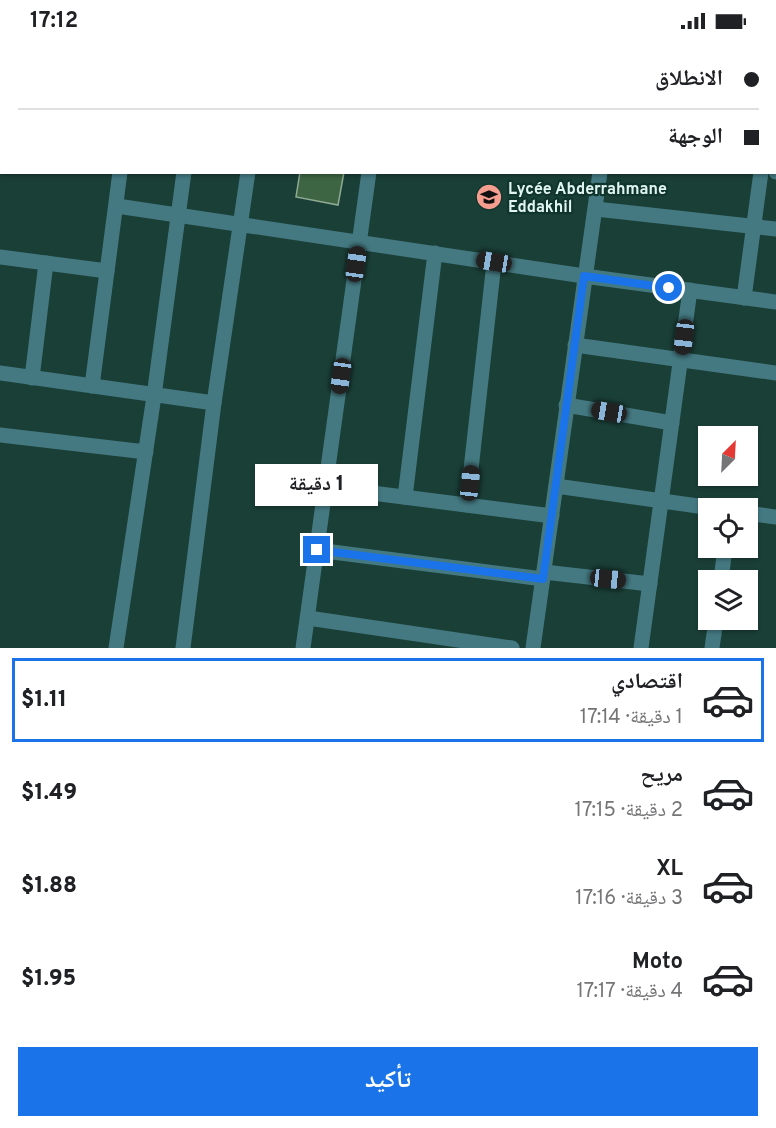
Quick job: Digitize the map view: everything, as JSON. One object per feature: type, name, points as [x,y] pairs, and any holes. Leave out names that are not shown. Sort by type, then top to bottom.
[{"type":"street","points":[[92,386],[120,174]]},
{"type":"street","points":[[117,648],[184,174]]},
{"type":"street","points":[[183,648],[214,404],[248,174]]},
{"type":"street","points":[[303,648],[369,174]]},
{"type":"street","points":[[533,648],[600,174]]},
{"type":"street","points":[[744,298],[761,174]]},
{"type":"street","points":[[117,206],[240,226],[776,302]]},
{"type":"street","points":[[596,209],[776,229]]},
{"type":"street","points":[[405,497],[435,254]]},
{"type":"street","points":[[0,257],[107,271]]},
{"type":"street","points":[[467,505],[494,262]]},
{"type":"street","points":[[32,378],[46,263]]},
{"type":"street","points":[[641,648],[690,290]]},
{"type":"street","points":[[575,345],[776,373]]},
{"type":"street","points":[[0,373],[214,404]]},
{"type":"street","points":[[566,405],[672,423]]},
{"type":"street","points":[[0,435],[146,452]]},
{"type":"street","points":[[556,486],[698,506]]},
{"type":"street","points":[[325,487],[552,516]]},
{"type":"street","points":[[758,515],[776,517]]},
{"type":"street","points":[[317,550],[543,575],[650,584]]},
{"type":"street","points":[[308,618],[512,648]]},
{"type":"street","points":[[712,648],[715,630]]},
{"type":"building","points":[[300,174],[344,174],[338,205],[296,197]]},
{"type":"place","name":"Lycée Abderrahmane Eddakhil","points":[[489,197]]},
{"type":"route","points":[[317,550],[543,579],[584,276],[669,288]]}]
